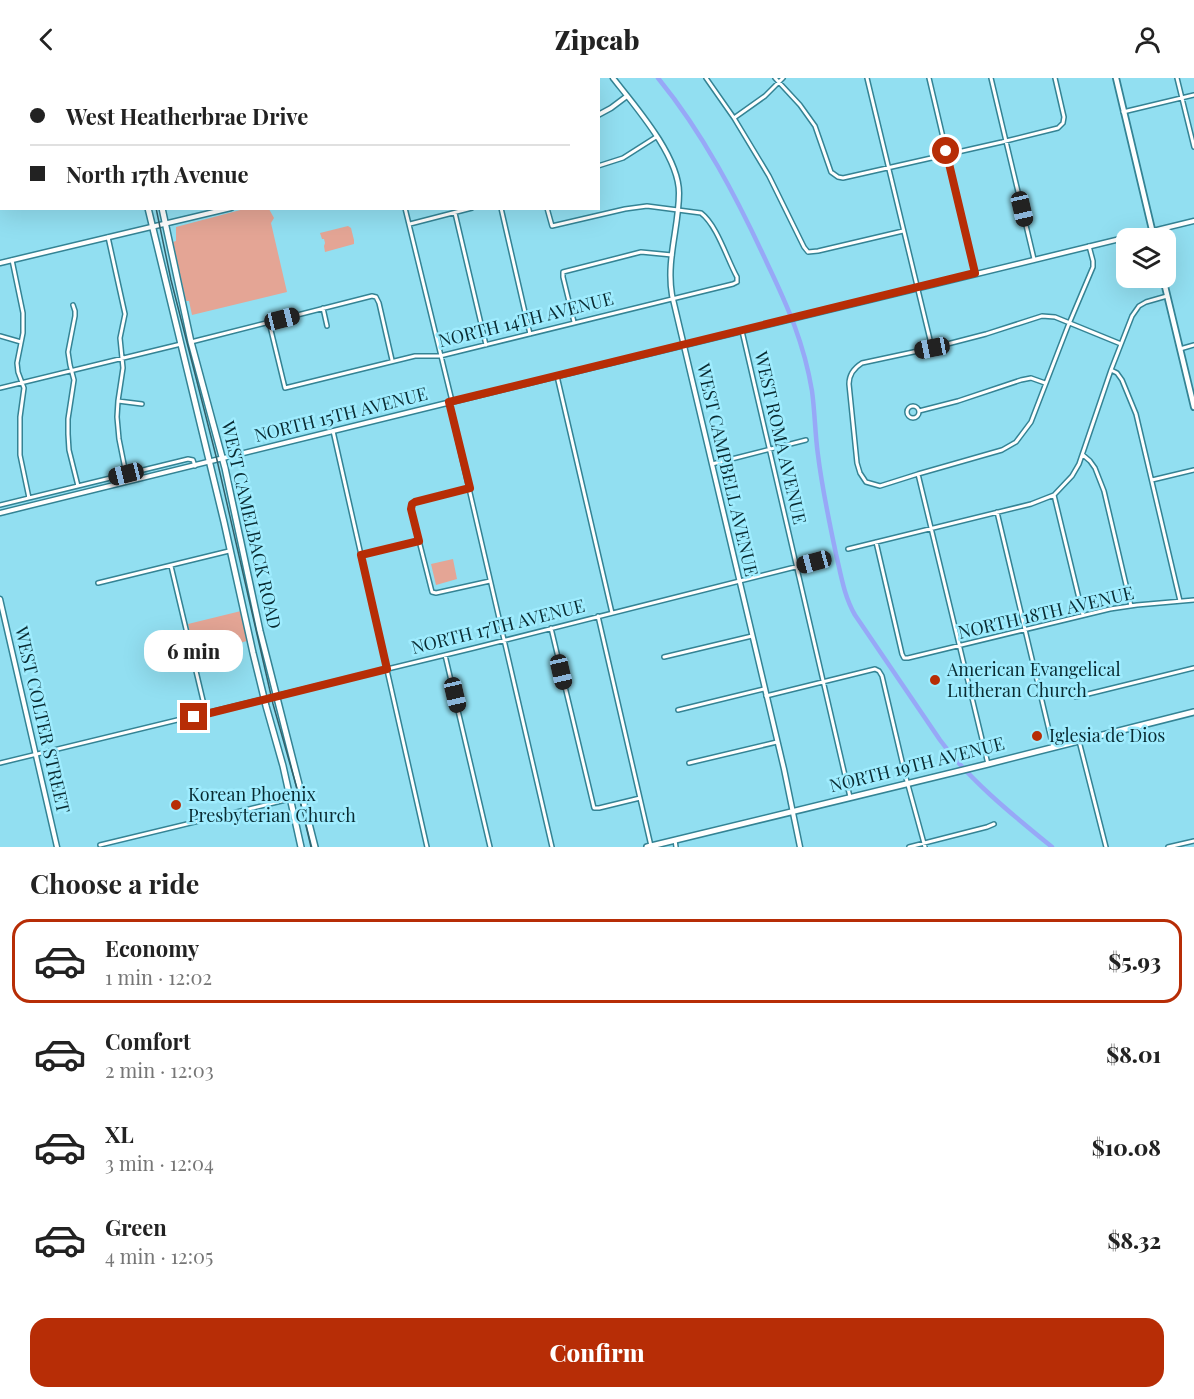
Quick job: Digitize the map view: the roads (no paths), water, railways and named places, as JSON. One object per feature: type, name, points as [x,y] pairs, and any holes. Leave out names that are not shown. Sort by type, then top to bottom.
[{"type":"main road","points":[[1116,78],[1151,228]]},
{"type":"main road","name":"WEST CAMELBACK ROAD","points":[[148,210],[301,847]]},
{"type":"main road","name":"WEST CAMELBACK ROAD","points":[[162,210],[191,342],[222,459],[260,631],[315,847]]},
{"type":"main road","points":[[1165,288],[1194,407]]},
{"type":"main road","name":"NORTH 19TH AVENUE","points":[[649,846],[1194,712]]},
{"type":"street","name":"WEST CAMPBELL AVENUE","points":[[613,78],[641,113],[671,161],[677,175],[679,194],[670,274],[672,299],[740,582],[800,847]]},
{"type":"street","points":[[706,78],[734,118],[769,176],[808,252],[903,231]]},
{"type":"street","points":[[775,78],[800,105],[815,126],[829,167],[834,175],[843,178],[1058,128],[1063,123],[1064,117],[1054,78]]},
{"type":"street","points":[[734,118],[783,78]]},
{"type":"street","points":[[867,78],[932,348]]},
{"type":"street","points":[[929,78],[975,273]]},
{"type":"street","points":[[991,78],[1034,259]]},
{"type":"street","points":[[1177,78],[1194,147]]},
{"type":"street","points":[[1123,112],[1194,95]]},
{"type":"street","points":[[600,114],[627,96]]},
{"type":"street","points":[[600,165],[623,158],[656,136]]},
{"type":"street","points":[[548,210],[552,226],[647,206],[677,209]]},
{"type":"street","name":"NORTH 14TH AVENUE","points":[[269,322],[285,387],[415,356],[440,356],[739,282],[707,218],[701,213],[677,209]]},
{"type":"street","points":[[0,263],[223,210]]},
{"type":"street","points":[[406,210],[552,847]]},
{"type":"street","points":[[409,224],[465,210]]},
{"type":"street","points":[[501,210],[530,334]]},
{"type":"street","points":[[455,213],[486,345]]},
{"type":"street","name":"NORTH 15TH AVENUE","points":[[1163,228],[1194,220]]},
{"type":"street","points":[[108,237],[125,309],[120,338],[123,368],[118,401],[118,431],[126,474]]},
{"type":"street","name":"NORTH 15TH AVENUE","points":[[0,513],[1116,240]]},
{"type":"street","points":[[1089,246],[1093,267],[1069,322],[1031,422],[1016,442],[993,453],[880,486],[871,484],[860,473],[857,463],[849,379],[853,370],[862,363],[986,334],[1042,316],[1055,317],[1069,322],[1121,344]]},
{"type":"street","points":[[574,322],[563,272],[641,252],[672,255]]},
{"type":"street","points":[[12,260],[24,313],[17,363],[24,388],[20,417],[20,444],[29,498]]},
{"type":"street","points":[[191,342],[372,296],[376,297],[379,303],[392,361]]},
{"type":"street","points":[[848,549],[1030,504],[1054,495],[1072,476],[1082,455],[1131,316],[1138,306],[1167,296]]},
{"type":"street","points":[[73,304],[75,315],[68,352],[74,380],[68,434],[69,450],[78,486]]},
{"type":"street","points":[[323,308],[327,327]]},
{"type":"street","name":"WEST ROMA AVENUE","points":[[742,331],[850,797]]},
{"type":"street","points":[[0,336],[21,342]]},
{"type":"street","points":[[0,388],[181,344]]},
{"type":"street","points":[[1180,349],[1194,345]]},
{"type":"street","points":[[1111,370],[1117,373],[1132,402],[1140,428],[1180,602]]},
{"type":"street","points":[[557,376],[612,613]]},
{"type":"street","points":[[919,411],[1021,380],[1031,378],[1045,383]]},
{"type":"street","points":[[118,401],[142,404]]},
{"type":"street","points":[[913,406],[919,411],[915,418],[907,414],[908,409],[913,406]]},
{"type":"street","points":[[333,431],[427,847]]},
{"type":"street","points":[[712,464],[806,440]]},
{"type":"street","points":[[1082,455],[1095,468],[1104,491],[1131,606]]},
{"type":"street","name":"NORTH 15TH AVENUE","points":[[0,505],[188,459],[193,460],[195,466]]},
{"type":"street","points":[[151,468],[153,476]]},
{"type":"street","points":[[1152,480],[1194,470]]},
{"type":"street","points":[[918,474],[988,764]]},
{"type":"street","points":[[470,488],[415,502],[411,509],[432,592],[490,581]]},
{"type":"street","points":[[1054,495],[1083,615]]},
{"type":"street","points":[[997,512],[1053,747]]},
{"type":"street","points":[[361,555],[419,541]]},
{"type":"street","name":"NORTH 18TH AVENUE","points":[[876,542],[904,658],[1083,615],[1131,606],[1194,600]]},
{"type":"street","points":[[98,583],[231,551]]},
{"type":"street","name":"NORTH 17TH AVENUE","points":[[0,763],[827,559]]},
{"type":"street","points":[[171,566],[206,714]]},
{"type":"street","name":"WEST COLTER STREET","points":[[0,599],[57,847]]},
{"type":"street","points":[[598,616],[649,846]]},
{"type":"street","points":[[551,628],[594,808],[640,798]]},
{"type":"street","points":[[664,657],[752,636]]},
{"type":"street","points":[[445,655],[490,847]]},
{"type":"street","points":[[1076,697],[1194,668]]},
{"type":"street","points":[[766,696],[875,669],[879,670],[925,845]]},
{"type":"street","points":[[678,710],[764,689]]},
{"type":"street","points":[[1079,740],[1106,847]]},
{"type":"street","points":[[689,763],[777,742]]},
{"type":"street","points":[[100,845],[290,799]]},
{"type":"street","points":[[909,847],[925,845],[994,824]]},
{"type":"street","points":[[675,840],[676,847]]},
{"type":"street","points":[[1168,847],[1194,841]]},
{"type":"waterway","points":[[658,78],[690,121],[731,190],[775,279],[794,326],[805,357],[812,391],[818,455],[828,517],[843,585],[851,608],[952,755],[993,797],[1052,847]]},
{"type":"tram line","points":[[156,210],[171,280],[217,460],[273,704],[311,847]]},
{"type":"place","name":"American Evangelical Lutheran Church","points":[[935,680]]},
{"type":"place","name":"Iglesia de Dios","points":[[1037,736]]},
{"type":"place","name":"Korean Phoenix Presbyterian Church","points":[[176,805]]}]
